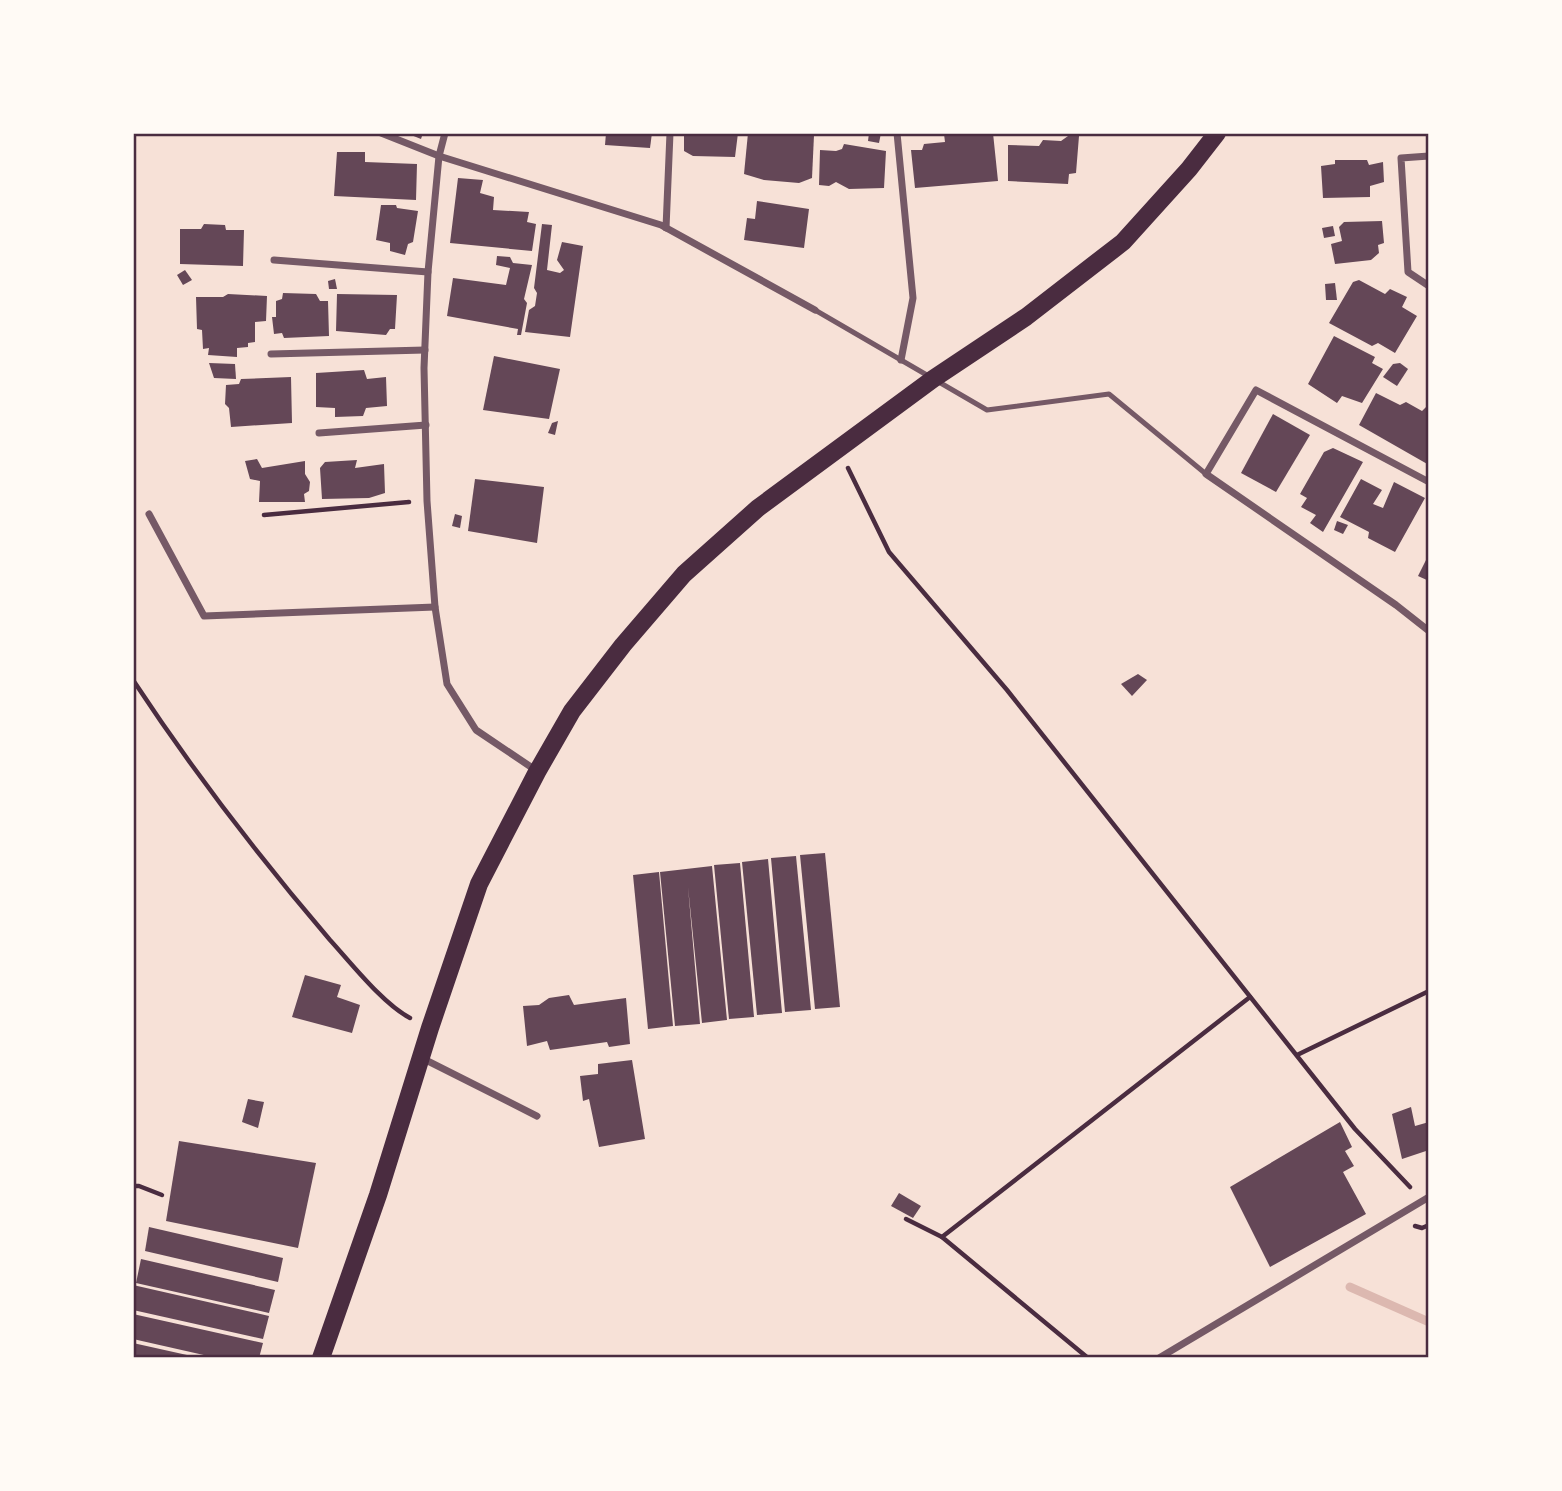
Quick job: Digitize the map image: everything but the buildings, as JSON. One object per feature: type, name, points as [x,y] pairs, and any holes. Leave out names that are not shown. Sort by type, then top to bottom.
[{"type":"main road","points":[[320,1358],[378,1195],[430,1028],[479,884],[572,711],[684,573],[758,508],[933,379],[1026,317],[1123,242],[1189,169],[1217,133]]},
{"type":"street","points":[[381,133],[439,156],[666,228],[815,310]]},
{"type":"street","points":[[445,133],[439,156],[428,271],[425,350],[427,501],[435,607],[447,684],[476,730],[537,772]]},
{"type":"street","points":[[666,228],[670,133]]},
{"type":"street","points":[[897,133],[913,298],[901,360]]},
{"type":"street","points":[[1429,156],[1401,158],[1408,272],[1429,286]]},
{"type":"street","points":[[274,260],[428,271]]},
{"type":"street","points":[[271,354],[425,350]]},
{"type":"street","points":[[1429,482],[1256,390],[1206,474],[1396,605],[1429,631]]},
{"type":"street","points":[[319,433],[426,425]]},
{"type":"street","points":[[149,514],[204,616],[435,607]]},
{"type":"street","points":[[421,1057],[537,1116]]},
{"type":"street","points":[[1159,1358],[1426,1199]]},
{"type":"lane","points":[[815,310],[987,410],[1109,394],[1206,474]]},
{"type":"path","points":[[837,451],[855,480],[889,552],[1007,690],[1355,1129],[1426,1199]]},
{"type":"path","points":[[264,516],[427,501]]},
{"type":"path","points":[[133,680],[169,734],[282,883],[349,961],[399,1012],[430,1028]]},
{"type":"path","points":[[1297,1055],[1429,991]]},
{"type":"path","points":[[942,1237],[1250,998]]},
{"type":"path","points":[[133,1186],[162,1195]]},
{"type":"path","points":[[906,1219],[942,1237],[1088,1358]]},
{"type":"waterway","points":[[1350,1287],[1429,1322]]}]
